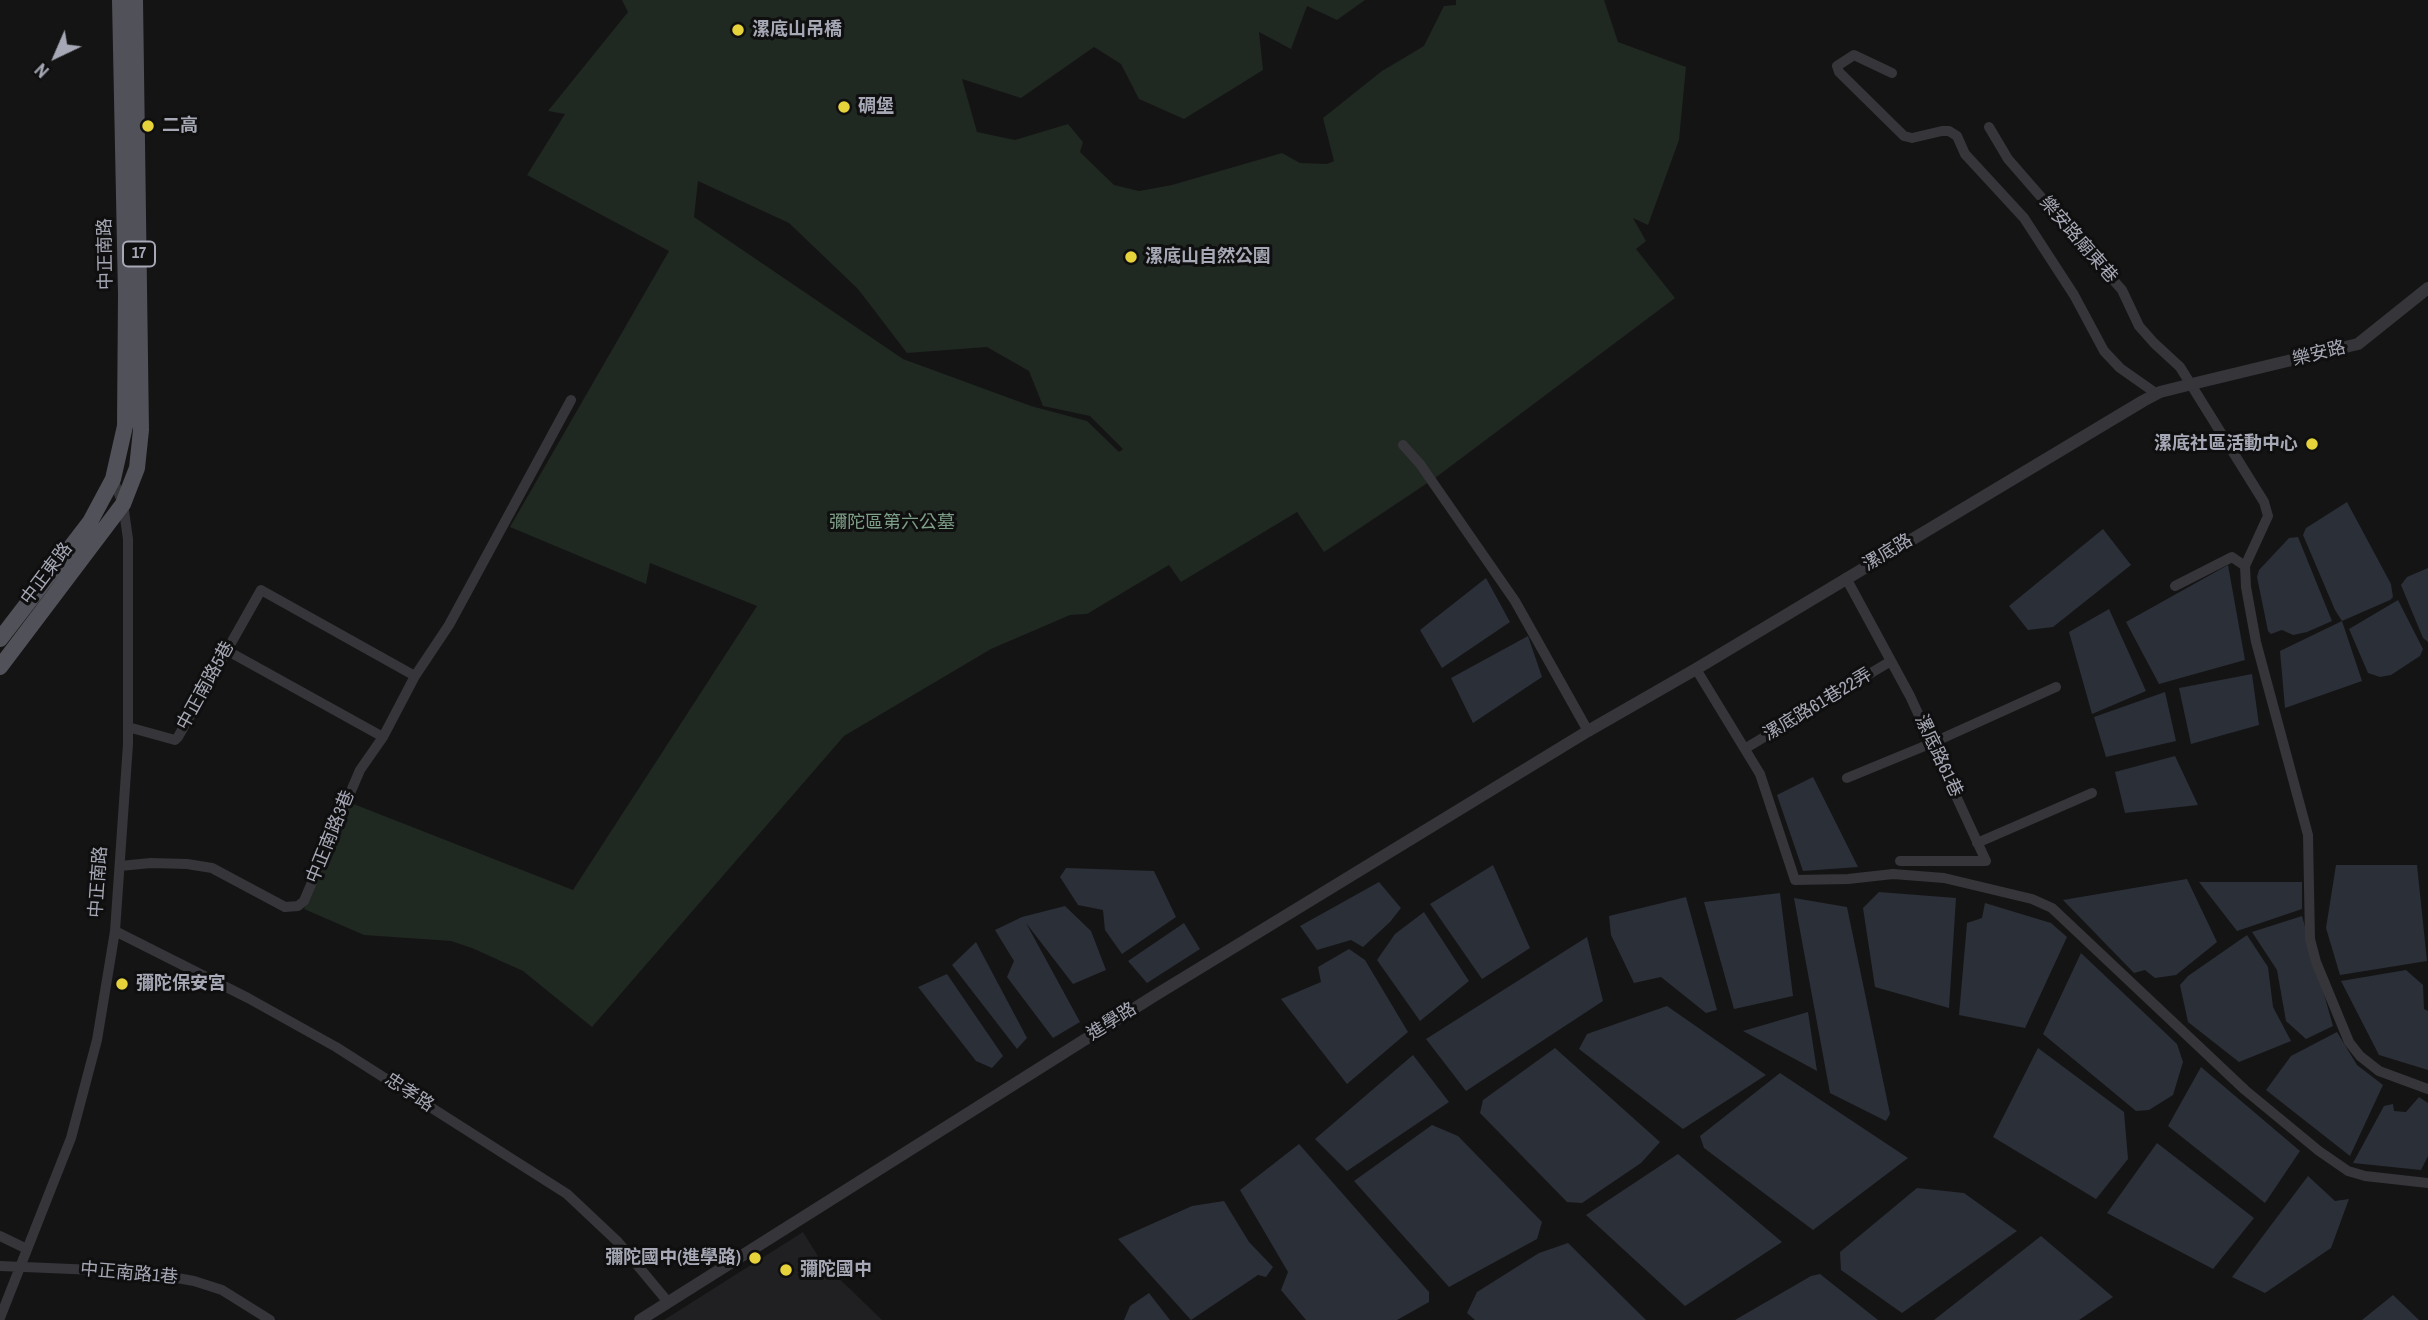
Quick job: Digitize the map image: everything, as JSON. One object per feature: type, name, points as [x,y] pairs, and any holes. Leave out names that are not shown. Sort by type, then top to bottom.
[{"type":"main road","name":"中正南路","points":[[113,479],[125,426],[126,294],[120,0]]},
{"type":"main road","name":"中正南路","points":[[123,504],[136,468],[141,430],[135,0]]},
{"type":"main road","name":"中正東路","points":[[0,639],[90,522],[113,479]]},
{"type":"main road","name":"中正東路","points":[[0,667],[123,504]]},
{"type":"street","points":[[1892,73],[1854,55],[1837,66],[1839,72],[1904,136],[1912,138],[1949,131],[1957,136],[1965,154],[2024,218],[2074,295],[2104,351],[2120,368],[2157,394]]},
{"type":"street","name":"樂安路廟東巷","points":[[1989,127],[2008,159],[2122,290],[2139,326],[2180,367],[2264,502],[2269,516],[2245,566]]},
{"type":"street","name":"樂安路","points":[[2192,384],[2358,344],[2428,288]]},
{"type":"street","name":"漯底路","points":[[1588,731],[2157,394],[2192,384]]},
{"type":"street","name":"中正南路3巷","points":[[120,866],[187,863],[212,868],[285,907],[298,906],[304,901],[355,778],[383,737],[415,676],[449,625],[571,400]]},
{"type":"street","points":[[1403,444],[1420,464],[1515,601],[1588,731]]},
{"type":"street","name":"中正南路","points":[[0,1318],[71,1138],[97,1040],[115,931],[128,727],[128,539],[123,504],[113,479]]},
{"type":"street","points":[[2175,586],[2232,557],[2245,566],[2256,642],[2308,835],[2310,939],[2316,962],[2349,1042],[2360,1056],[2379,1071],[2428,1089]]},
{"type":"street","name":"漯底路61巷","points":[[1846,578],[1932,743],[1977,843]]},
{"type":"street","name":"中正南路5巷","points":[[128,727],[175,740],[261,590],[415,676]]},
{"type":"street","points":[[226,650],[383,737]]},
{"type":"street","name":"漯底路61巷22弄","points":[[1746,748],[1891,661]]},
{"type":"street","points":[[1696,669],[1746,748],[1762,781],[1795,880],[1848,879],[1893,874],[1944,878],[2032,900],[2052,908],[2245,1090],[2319,1151],[2348,1171],[2365,1177],[2428,1182]]},
{"type":"street","points":[[1847,778],[2056,687]]},
{"type":"street","name":"進學路","points":[[640,1320],[1142,1003],[1588,731]]},
{"type":"street","points":[[1900,861],[1986,861],[1977,843],[2092,793]]},
{"type":"street","name":"忠孝路","points":[[115,931],[248,998],[336,1047],[567,1194],[618,1242],[668,1302]]},
{"type":"street","points":[[0,1236],[27,1249]]},
{"type":"street","name":"中正南路1巷","points":[[0,1266],[143,1272],[194,1281],[222,1290],[270,1320]]},
{"type":"shaded area","points":[[2347,502],[2391,584],[2393,597],[2342,621],[2303,535],[2306,528]]},
{"type":"shaded area","points":[[2103,529],[2131,565],[2053,627],[2028,630],[2009,606]]},
{"type":"shaded area","points":[[2298,537],[2332,621],[2293,635],[2282,630],[2271,634],[2268,631],[2257,577],[2259,570],[2289,538]]},
{"type":"shaded area","points":[[2228,565],[2245,660],[2159,684],[2126,622]]},
{"type":"shaded area","points":[[2428,568],[2428,642],[2423,638],[2401,585],[2407,577]]},
{"type":"shaded area","points":[[1486,578],[1510,622],[1442,668],[1420,630]]},
{"type":"shaded area","points":[[2398,600],[2423,649],[2420,656],[2391,675],[2380,677],[2368,673],[2349,629]]},
{"type":"shaded area","points":[[2109,609],[2146,691],[2092,714],[2069,632]]},
{"type":"shaded area","points":[[2342,621],[2362,681],[2285,708],[2280,651]]},
{"type":"shaded area","points":[[1528,636],[1542,677],[1473,723],[1451,678]]},
{"type":"shaded area","points":[[2252,674],[2259,725],[2191,744],[2179,688]]},
{"type":"shaded area","points":[[2165,692],[2176,741],[2106,757],[2094,717]]},
{"type":"shaded area","points":[[2175,756],[2198,805],[2125,813],[2115,772]]},
{"type":"shaded area","points":[[1813,777],[1858,867],[1803,871],[1777,795]]},
{"type":"shaded area","points":[[1493,865],[1530,948],[1482,979],[1430,904]]},
{"type":"shaded area","points":[[2336,865],[2417,865],[2427,961],[2340,975],[2326,928]]},
{"type":"shaded area","points":[[1066,868],[1154,871],[1176,917],[1122,954],[1105,930],[1103,910],[1078,905],[1060,877]]},
{"type":"shaded area","points":[[2187,879],[2217,942],[2176,975],[2155,978],[2145,970],[2134,973],[2063,900]]},
{"type":"shaded area","points":[[1379,882],[1401,908],[1390,922],[1363,947],[1351,940],[1317,950],[1300,926]]},
{"type":"shaded area","points":[[2199,882],[2302,882],[2302,909],[2237,931]]},
{"type":"shaded area","points":[[1879,892],[1956,898],[1949,1008],[1875,987],[1863,908]]},
{"type":"shaded area","points":[[1780,893],[1793,996],[1734,1009],[1704,902]]},
{"type":"shaded area","points":[[1686,897],[1717,1010],[1706,1013],[1661,977],[1634,983],[1611,935],[1609,916]]},
{"type":"shaded area","points":[[1794,898],[1847,907],[1890,1114],[1886,1121],[1830,1093]]},
{"type":"shaded area","points":[[1985,903],[2051,923],[2067,937],[2025,1028],[1959,1015],[1967,923],[1982,918]]},
{"type":"shaded area","points":[[1065,906],[1091,931],[1106,970],[1073,984],[1026,923],[1080,1022],[1053,1038],[1007,977],[1014,961],[995,930],[1022,917]]},
{"type":"shaded area","points":[[1424,912],[1469,981],[1420,1021],[1377,960],[1395,934]]},
{"type":"shaded area","points":[[2302,916],[2333,1026],[2306,1039],[2286,1021],[2277,970],[2252,932]]},
{"type":"shaded area","points":[[1184,923],[1200,949],[1147,983],[1128,961]]},
{"type":"shaded area","points":[[2247,935],[2268,967],[2273,1007],[2291,1041],[2239,1062],[2188,1022],[2180,985],[2188,976]]},
{"type":"shaded area","points":[[1587,937],[1603,1001],[1466,1091],[1426,1039]]},
{"type":"shaded area","points":[[976,942],[1027,1038],[1017,1049],[952,965]]},
{"type":"shaded area","points":[[1349,949],[1365,960],[1408,1032],[1347,1084],[1281,999],[1321,982],[1318,967]]},
{"type":"shaded area","points":[[2081,953],[2177,1044],[2183,1062],[2173,1095],[2149,1110],[2136,1111],[2043,1034]]},
{"type":"shaded area","points":[[2406,970],[2423,985],[2424,1009],[2428,1011],[2428,1070],[2379,1055],[2341,981]]},
{"type":"shaded area","points":[[947,974],[1003,1056],[992,1068],[976,1061],[918,987]]},
{"type":"shaded area","points":[[1667,1006],[1766,1075],[1683,1129],[1579,1049],[1587,1034]]},
{"type":"shaded area","points":[[1808,1012],[1817,1071],[1743,1031]]},
{"type":"shaded area","points":[[2337,1032],[2357,1065],[2383,1085],[2350,1156],[2266,1090],[2291,1056]]},
{"type":"shaded area","points":[[1555,1048],[1660,1142],[1641,1163],[1582,1203],[1567,1202],[1480,1113],[1483,1100]]},
{"type":"shaded area","points":[[2038,1048],[2124,1112],[2128,1159],[2096,1199],[1993,1137]]},
{"type":"shaded area","points":[[1413,1055],[1449,1102],[1347,1171],[1315,1139]]},
{"type":"shaded area","points":[[2201,1067],[2300,1151],[2265,1203],[2168,1126]]},
{"type":"shaded area","points":[[1780,1073],[1908,1158],[1813,1230],[1704,1148],[1700,1136]]},
{"type":"shaded area","points":[[2419,1097],[2428,1103],[2428,1156],[2421,1170],[2353,1163],[2384,1106],[2393,1104],[2394,1111],[2406,1112]]},
{"type":"shaded area","points":[[1432,1125],[1458,1136],[1542,1222],[1537,1239],[1449,1287],[1354,1181]]},
{"type":"shaded area","points":[[2157,1143],[2254,1218],[2213,1269],[2107,1213]]},
{"type":"shaded area","points":[[1299,1144],[1429,1292],[1429,1302],[1397,1320],[1306,1320],[1281,1290],[1288,1272],[1240,1190]]},
{"type":"shaded area","points":[[1678,1154],[1782,1242],[1685,1306],[1586,1215]]},
{"type":"shaded area","points":[[2308,1176],[2335,1201],[2349,1199],[2331,1248],[2265,1293],[2232,1277]]},
{"type":"shaded area","points":[[1917,1188],[1964,1193],[2017,1231],[1902,1313],[1841,1270],[1840,1252]]},
{"type":"shaded area","points":[[1224,1201],[1249,1242],[1273,1267],[1266,1277],[1258,1275],[1191,1320],[1118,1239],[1192,1206]]},
{"type":"shaded area","name":"彌陀國中","points":[[803,1232],[821,1261],[882,1320],[664,1320]]},
{"type":"shaded area","points":[[2041,1236],[2113,1297],[2079,1320],[1934,1320]]},
{"type":"shaded area","points":[[1568,1243],[1646,1320],[1475,1320],[1467,1313],[1477,1292],[1539,1253]]},
{"type":"shaded area","points":[[1820,1274],[1878,1320],[1735,1320],[1811,1276]]},
{"type":"shaded area","points":[[1149,1293],[1170,1320],[1124,1320],[1130,1306]]},
{"type":"shaded area","points":[[2393,1295],[2419,1320],[2362,1320]]},
{"type":"green space","name":"彌陀區第六公墓","points":[[622,0],[1365,0],[1337,20],[1307,6],[1291,49],[1259,32],[1263,70],[1184,119],[1139,99],[1121,64],[1094,47],[1021,98],[962,79],[977,132],[1015,140],[1068,124],[1083,142],[1080,152],[1114,185],[1139,191],[1172,185],[1282,153],[1300,163],[1327,164],[1334,161],[1323,118],[1382,71],[1424,46],[1444,6],[1456,5],[1456,0],[1604,0],[1618,42],[1686,67],[1679,140],[1648,225],[1633,218],[1646,241],[1636,249],[1675,298],[1435,478],[1324,552],[1297,512],[1181,582],[1169,565],[1087,614],[1070,615],[991,649],[844,736],[592,1027],[523,971],[472,948],[451,941],[364,935],[304,909],[351,803],[573,890],[757,606],[650,563],[646,584],[510,527],[669,251],[527,175],[565,114],[548,111],[628,12]],"holes":[[[698,181],[789,223],[858,289],[907,353],[987,347],[1029,371],[1043,406],[1090,416],[1123,449],[1119,452],[1087,421],[1031,406],[903,359],[694,217]]]},
{"type":"place","name":"漯底山吊橋","points":[[738,30]]},
{"type":"place","name":"碉堡","points":[[844,107]]},
{"type":"place","name":"二高","points":[[148,126]]},
{"type":"place","name":"漯底山自然公園","points":[[1131,257]]},
{"type":"place","name":"漯底社區活動中心","points":[[2312,444]]},
{"type":"place","name":"彌陀保安宮","points":[[122,984]]},
{"type":"place","name":"彌陀國中(進學路)","points":[[755,1258]]},
{"type":"place","name":"彌陀國中","points":[[786,1270]]}]
